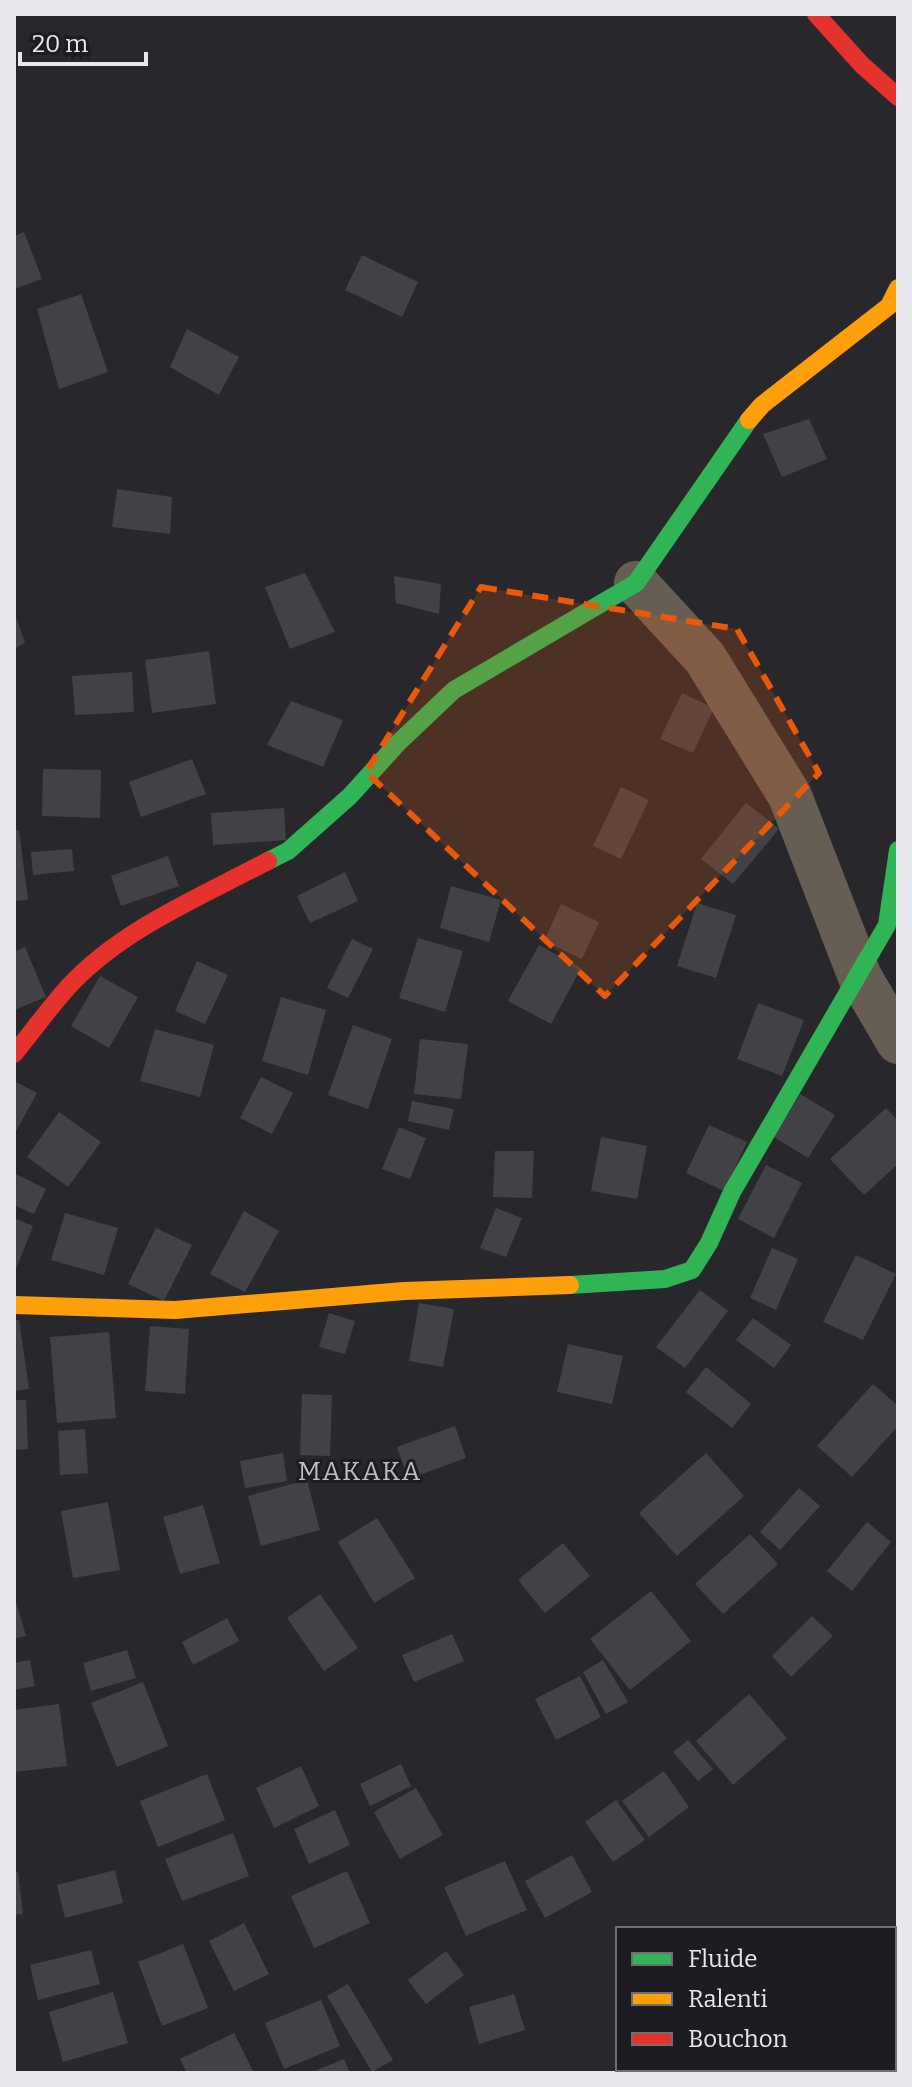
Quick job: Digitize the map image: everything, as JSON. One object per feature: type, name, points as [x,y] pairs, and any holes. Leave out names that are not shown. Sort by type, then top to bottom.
[{"type":"street","points":[[816,14],[862,65],[898,97]]},
{"type":"street","points":[[14,1054],[70,985],[108,952],[163,916],[288,851],[350,796],[398,743],[454,690],[636,583],[691,507],[735,437],[762,405],[889,306],[898,288]]},
{"type":"street","points":[[636,583],[705,658],[790,796],[860,977],[898,1042]]},
{"type":"street","points":[[14,1305],[175,1310],[404,1291],[494,1290],[665,1279],[692,1270],[709,1243],[732,1192],[860,977],[887,925],[898,850]]},
{"type":"highlighted area","points":[[481,587],[737,629],[819,773],[605,996],[366,772]]},
{"type":"building","points":[[24,232],[42,279],[14,289],[14,236]]},
{"type":"building","points":[[362,255],[418,282],[402,317],[345,290]]},
{"type":"building","points":[[81,294],[108,372],[59,389],[37,309]]},
{"type":"building","points":[[187,329],[239,357],[219,395],[170,367]]},
{"type":"building","points":[[809,419],[827,459],[782,477],[763,434]]},
{"type":"building","points":[[117,489],[172,497],[170,534],[112,527]]},
{"type":"building","points":[[305,573],[335,632],[290,649],[265,587]]},
{"type":"building","points":[[394,576],[441,584],[439,614],[396,603]]},
{"type":"building","points":[[14,611],[25,643],[14,649]]},
{"type":"building","points":[[209,651],[216,704],[152,713],[145,660]]},
{"type":"building","points":[[132,672],[134,712],[75,715],[72,676]]},
{"type":"building","points":[[682,693],[714,708],[693,753],[660,739]]},
{"type":"building","points":[[291,701],[343,720],[323,767],[267,745]]},
{"type":"building","points":[[192,759],[206,794],[141,817],[129,782]]},
{"type":"building","points":[[43,769],[101,770],[100,818],[42,816]]},
{"type":"building","points":[[621,787],[649,800],[621,859],[593,846]]},
{"type":"building","points":[[746,803],[779,829],[733,884],[701,859]]},
{"type":"building","points":[[284,808],[286,840],[213,845],[211,813]]},
{"type":"building","points":[[19,830],[28,900],[14,901],[14,831]]},
{"type":"building","points":[[72,849],[74,871],[33,875],[31,852]]},
{"type":"building","points":[[168,856],[179,886],[121,906],[111,876]]},
{"type":"building","points":[[345,872],[358,901],[310,923],[297,896]]},
{"type":"building","points":[[451,886],[501,900],[489,942],[440,928]]},
{"type":"building","points":[[697,903],[736,915],[716,978],[677,966]]},
{"type":"building","points":[[561,904],[599,922],[582,959],[544,941]]},
{"type":"building","points":[[418,938],[463,951],[445,1012],[399,998]]},
{"type":"building","points":[[352,939],[373,949],[348,998],[327,988]]},
{"type":"building","points":[[539,945],[581,968],[551,1024],[508,1001]]},
{"type":"building","points":[[25,947],[46,997],[14,1010],[14,952]]},
{"type":"building","points":[[197,961],[228,975],[205,1024],[175,1011]]},
{"type":"building","points":[[100,976],[138,997],[109,1048],[71,1026]]},
{"type":"building","points":[[281,997],[326,1010],[308,1075],[262,1061]]},
{"type":"building","points":[[758,1003],[804,1020],[782,1076],[737,1059]]},
{"type":"building","points":[[353,1025],[392,1039],[368,1109],[328,1095]]},
{"type":"building","points":[[155,1029],[214,1045],[200,1097],[140,1081]]},
{"type":"building","points":[[420,1039],[468,1044],[461,1099],[414,1094]]},
{"type":"building","points":[[261,1077],[293,1093],[272,1134],[240,1118]]},
{"type":"building","points":[[14,1081],[37,1093],[16,1131],[14,1130]]},
{"type":"building","points":[[800,1094],[835,1115],[808,1158],[774,1137]]},
{"type":"building","points":[[412,1101],[454,1109],[449,1130],[408,1121]]},
{"type":"building","points":[[886,1108],[898,1121],[898,1164],[864,1195],[830,1159]]},
{"type":"building","points":[[59,1112],[101,1142],[68,1187],[27,1157]]},
{"type":"building","points":[[709,1125],[747,1142],[724,1191],[686,1173]]},
{"type":"building","points":[[399,1127],[426,1138],[410,1179],[382,1169]]},
{"type":"building","points":[[601,1137],[647,1146],[637,1199],[591,1191]]},
{"type":"building","points":[[495,1151],[534,1151],[532,1198],[493,1197]]},
{"type":"building","points":[[766,1165],[802,1183],[774,1238],[738,1219]]},
{"type":"building","points":[[14,1173],[46,1189],[34,1214],[14,1205]]},
{"type":"building","points":[[496,1208],[522,1218],[506,1257],[480,1248]]},
{"type":"building","points":[[244,1211],[279,1231],[245,1292],[210,1274]]},
{"type":"building","points":[[65,1213],[118,1228],[104,1275],[51,1260]]},
{"type":"building","points":[[14,1218],[33,1226],[14,1274]]},
{"type":"building","points":[[156,1228],[192,1245],[164,1301],[128,1284]]},
{"type":"building","points":[[772,1248],[798,1259],[776,1310],[750,1298]]},
{"type":"building","points":[[856,1255],[896,1274],[863,1340],[823,1322]]},
{"type":"building","points":[[700,1290],[728,1311],[685,1368],[656,1347]]},
{"type":"building","points":[[419,1303],[454,1309],[443,1367],[409,1361]]},
{"type":"building","points":[[329,1313],[355,1321],[345,1354],[319,1347]]},
{"type":"building","points":[[753,1318],[791,1345],[774,1368],[736,1340]]},
{"type":"building","points":[[14,1320],[19,1320],[29,1389],[14,1391]]},
{"type":"building","points":[[150,1326],[189,1329],[185,1394],[145,1391]]},
{"type":"building","points":[[109,1332],[116,1418],[57,1423],[50,1337]]},
{"type":"building","points":[[568,1344],[623,1356],[612,1404],[557,1392]]},
{"type":"building","points":[[706,1367],[751,1404],[732,1428],[686,1392]]},
{"type":"building","points":[[873,1384],[898,1406],[898,1426],[852,1477],[817,1446]]},
{"type":"building","points":[[302,1394],[332,1395],[330,1456],[300,1455]]},
{"type":"building","points":[[14,1400],[26,1400],[28,1449],[14,1450]]},
{"type":"building","points":[[455,1426],[466,1458],[408,1479],[397,1447]]},
{"type":"building","points":[[85,1429],[88,1473],[60,1475],[58,1431]]},
{"type":"building","points":[[283,1453],[287,1481],[245,1488],[240,1461]]},
{"type":"building","points":[[706,1453],[744,1496],[677,1556],[639,1513]]},
{"type":"building","points":[[307,1480],[320,1530],[261,1546],[248,1496]]},
{"type":"building","points":[[799,1488],[820,1506],[780,1550],[760,1532]]},
{"type":"building","points":[[108,1502],[120,1570],[73,1578],[61,1511]]},
{"type":"building","points":[[203,1505],[220,1563],[180,1574],[163,1517]]},
{"type":"building","points":[[377,1518],[415,1578],[374,1603],[338,1542]]},
{"type":"building","points":[[867,1522],[891,1542],[852,1591],[827,1571]]},
{"type":"building","points":[[750,1534],[778,1564],[723,1614],[695,1584]]},
{"type":"building","points":[[563,1543],[590,1576],[545,1613],[518,1580]]},
{"type":"building","points":[[651,1591],[691,1641],[630,1690],[590,1639]]},
{"type":"building","points":[[320,1594],[358,1648],[324,1671],[287,1618]]},
{"type":"building","points":[[14,1595],[26,1636],[14,1639]]},
{"type":"building","points":[[812,1616],[833,1636],[791,1677],[772,1656]]},
{"type":"building","points":[[227,1618],[239,1641],[193,1665],[182,1642]]},
{"type":"building","points":[[452,1634],[464,1661],[414,1682],[402,1655]]},
{"type":"building","points":[[127,1650],[136,1678],[91,1691],[83,1663]]},
{"type":"building","points":[[30,1660],[35,1686],[14,1690],[14,1663]]},
{"type":"building","points":[[603,1660],[628,1702],[606,1714],[583,1672]]},
{"type":"building","points":[[580,1676],[601,1717],[556,1740],[535,1699]]},
{"type":"building","points":[[143,1682],[168,1746],[117,1767],[91,1703]]},
{"type":"building","points":[[749,1694],[787,1738],[733,1785],[696,1741]]},
{"type":"building","points":[[59,1704],[67,1766],[14,1772],[14,1710]]},
{"type":"building","points":[[688,1740],[713,1769],[698,1781],[673,1752]]},
{"type":"building","points":[[401,1764],[411,1786],[370,1806],[360,1784]]},
{"type":"building","points":[[301,1766],[319,1806],[274,1828],[256,1788]]},
{"type":"building","points":[[664,1771],[689,1807],[649,1837],[622,1801]]},
{"type":"building","points":[[207,1774],[225,1820],[158,1847],[140,1801]]},
{"type":"building","points":[[416,1788],[443,1835],[400,1859],[374,1812]]},
{"type":"building","points":[[616,1800],[645,1840],[613,1862],[585,1822]]},
{"type":"building","points":[[335,1810],[350,1845],[309,1864],[294,1829]]},
{"type":"building","points":[[233,1833],[249,1876],[182,1901],[165,1859]]},
{"type":"building","points":[[572,1855],[592,1892],[545,1918],[525,1881]]},
{"type":"building","points":[[505,1861],[527,1910],[466,1936],[444,1887]]},
{"type":"building","points":[[115,1870],[123,1903],[65,1918],[57,1885]]},
{"type":"building","points":[[347,1871],[370,1923],[314,1948],[291,1896]]},
{"type":"building","points":[[14,1872],[18,1872],[23,1914],[14,1915]]},
{"type":"building","points":[[244,1923],[269,1974],[234,1991],[209,1941]]},
{"type":"building","points":[[183,1944],[208,2008],[162,2026],[138,1962]]},
{"type":"building","points":[[898,1946],[898,1993],[896,1991]]},
{"type":"building","points":[[91,1950],[100,1984],[38,2000],[30,1965]]},
{"type":"building","points":[[446,1951],[464,1975],[426,2004],[408,1980]]},
{"type":"building","points":[[348,1984],[393,2060],[372,2072],[327,1996]]},
{"type":"building","points":[[113,1992],[128,2043],[63,2062],[49,2012]]},
{"type":"building","points":[[514,1994],[525,2030],[479,2044],[469,2007]]},
{"type":"building","points":[[321,2000],[340,2046],[284,2069],[265,2023]]},
{"type":"building","points":[[234,2033],[254,2073],[187,2073],[180,2059]]},
{"type":"building","points":[[344,2059],[350,2073],[310,2073]]},
{"type":"building","points":[[721,2071],[722,2073],[687,2073]]},
{"type":"traffic: fast","points":[[268,861],[288,851],[350,796],[398,743],[454,690],[636,583],[749,420]]},
{"type":"traffic: fast","points":[[570,1285],[665,1279],[692,1270],[709,1243],[732,1192],[887,925],[898,850]]},
{"type":"traffic: slow","points":[[749,420],[762,405],[889,306],[898,288]]},
{"type":"traffic: slow","points":[[14,1305],[175,1310],[404,1291],[570,1285]]},
{"type":"traffic: jam","points":[[816,14],[862,65],[898,97]]},
{"type":"traffic: jam","points":[[14,1054],[69,986],[113,947],[163,916],[268,861]]},
{"type":"district","name":"MAKAKA","points":[[360,1471]]}]
